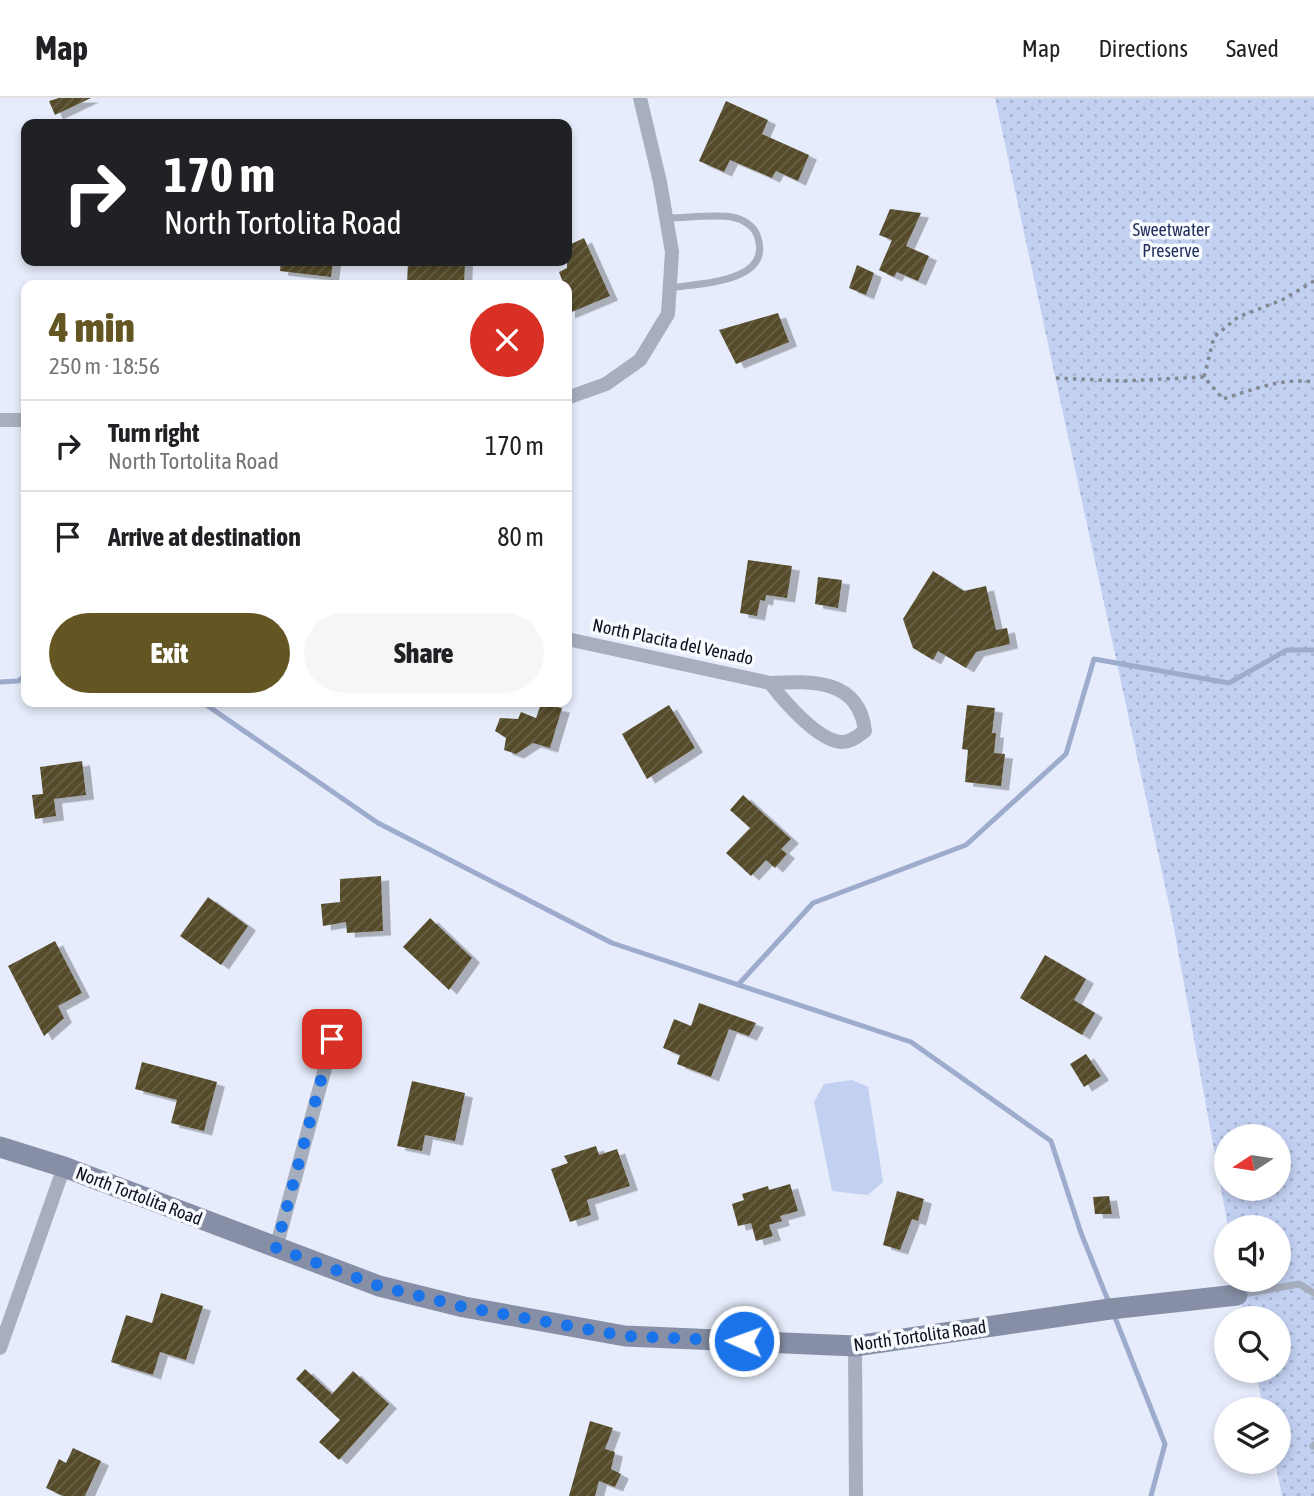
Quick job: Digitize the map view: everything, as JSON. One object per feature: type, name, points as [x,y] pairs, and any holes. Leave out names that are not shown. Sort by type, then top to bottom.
[{"type":"street","points":[[572,396],[606,384],[640,360],[668,314],[673,252],[645,108],[640,98]]},
{"type":"street","points":[[0,420],[21,420]]},
{"type":"street","name":"North Placita del Venado","points":[[572,640],[770,683],[796,682],[841,690],[856,701],[863,715],[865,731],[855,739],[841,743],[821,734],[787,704],[770,683]]},
{"type":"street","points":[[276,1248],[332,1039]]},
{"type":"street","name":"North Tortolita Road","points":[[0,1147],[64,1167],[379,1286],[464,1307],[625,1336],[855,1346],[1110,1309],[1237,1295]]},
{"type":"street","points":[[0,1348],[64,1167]]},
{"type":"street","points":[[855,1346],[856,1496]]},
{"type":"lane","points":[[666,218],[732,217],[750,225],[757,236],[759,254],[755,265],[737,277],[670,288]]},
{"type":"lane","points":[[1237,1295],[1299,1284],[1314,1293]]},
{"type":"path","points":[[1204,377],[1214,337],[1238,317],[1282,300],[1314,281]]},
{"type":"path","points":[[1056,378],[1122,381],[1204,377]]},
{"type":"path","points":[[1204,377],[1223,398],[1263,386],[1306,380],[1314,382]]},
{"type":"green space","name":"Sweetwater Preserve","points":[[995,98],[1314,98],[1314,1496],[1282,1496],[1278,1474],[1291,1474],[1291,1397],[1261,1397],[1258,1383],[1291,1383],[1291,1306],[1242,1306],[1239,1292],[1291,1292],[1291,1215],[1226,1215],[1223,1201],[1292,1200],[1292,1124],[1214,1124],[1214,1150],[1173,923]]},
{"type":"green space","points":[[852,1080],[868,1087],[883,1182],[868,1195],[832,1191],[814,1102],[824,1084]]},
{"type":"building","points":[[59,98],[91,98],[55,115],[49,101]]},
{"type":"building","points":[[726,101],[768,120],[762,134],[809,155],[798,181],[776,171],[772,178],[730,160],[724,172],[699,161]]},
{"type":"building","points":[[890,209],[921,213],[906,246],[929,256],[918,281],[897,272],[894,277],[879,270],[892,240],[879,235]]},
{"type":"building","points":[[584,238],[610,296],[572,312],[572,280],[562,280],[559,272],[572,266],[572,244]]},
{"type":"building","points":[[857,265],[874,273],[866,295],[849,288]]},
{"type":"building","points":[[280,266],[332,266],[331,277],[280,271]]},
{"type":"building","points":[[408,266],[465,266],[464,280],[407,280]]},
{"type":"building","points":[[778,313],[789,342],[736,364],[719,330]]},
{"type":"building","points":[[748,560],[792,566],[787,598],[766,595],[765,601],[760,600],[757,616],[740,613]]},
{"type":"building","points":[[933,571],[964,591],[986,586],[996,630],[1007,628],[1010,644],[976,652],[966,668],[938,651],[933,660],[913,648],[903,619]]},
{"type":"building","points":[[818,577],[842,580],[838,608],[815,604]]},
{"type":"building","points":[[669,705],[695,748],[647,779],[622,734]]},
{"type":"building","points":[[967,705],[995,708],[992,733],[996,733],[994,753],[1005,754],[1001,786],[965,782],[968,750],[962,749]]},
{"type":"building","points":[[540,707],[562,708],[550,748],[533,743],[516,754],[504,750],[506,738],[495,731],[500,718],[518,719],[521,712],[536,718]]},
{"type":"building","points":[[82,761],[86,795],[54,799],[56,816],[35,819],[32,795],[43,794],[40,767]]},
{"type":"building","points":[[743,795],[791,839],[781,849],[787,854],[775,868],[766,860],[751,876],[726,853],[750,828],[730,810]]},
{"type":"building","points":[[381,876],[383,931],[347,933],[346,922],[323,926],[321,904],[340,902],[340,879]]},
{"type":"building","points":[[208,897],[248,926],[221,965],[180,936]]},
{"type":"building","points":[[430,918],[472,958],[449,990],[403,947]]},
{"type":"building","points":[[55,941],[82,993],[58,1006],[64,1018],[44,1036],[8,966]]},
{"type":"building","points":[[1045,955],[1086,979],[1074,1000],[1095,1013],[1082,1035],[1020,998]]},
{"type":"building","points":[[699,1003],[756,1023],[749,1036],[729,1029],[711,1077],[677,1064],[680,1055],[663,1048],[674,1019],[691,1026]]},
{"type":"building","points":[[1086,1054],[1101,1076],[1084,1087],[1070,1064]]},
{"type":"building","points":[[142,1062],[217,1082],[204,1131],[171,1123],[177,1100],[135,1089]]},
{"type":"building","points":[[412,1081],[465,1093],[455,1141],[425,1135],[422,1151],[397,1146]]},
{"type":"building","points":[[596,1146],[599,1155],[617,1149],[630,1186],[587,1200],[591,1215],[570,1222],[551,1169],[568,1163],[564,1156]]},
{"type":"building","points":[[790,1184],[798,1211],[780,1216],[782,1221],[769,1225],[773,1236],[756,1241],[751,1223],[738,1226],[732,1204],[744,1200],[742,1194],[768,1186],[769,1190]]},
{"type":"building","points":[[897,1191],[924,1199],[918,1221],[912,1219],[900,1250],[883,1245]]},
{"type":"building","points":[[1109,1196],[1112,1214],[1095,1214],[1093,1197]]},
{"type":"building","points":[[161,1293],[203,1306],[186,1360],[160,1352],[153,1375],[111,1362],[126,1315],[152,1323]]},
{"type":"building","points":[[305,1369],[332,1394],[353,1371],[389,1404],[339,1460],[319,1442],[340,1420],[296,1379]]},
{"type":"building","points":[[590,1421],[613,1428],[605,1449],[615,1452],[611,1469],[621,1474],[615,1487],[599,1481],[595,1496],[569,1496]]},
{"type":"building","points":[[73,1448],[101,1461],[85,1496],[63,1496],[46,1488],[59,1459],[66,1463]]},
{"type":"waterway","points":[[738,985],[813,903],[966,845],[1066,754],[1094,659],[1229,683],[1287,650],[1314,650]]},
{"type":"waterway","points":[[0,682],[21,679]]},
{"type":"waterway","points":[[209,707],[378,823],[612,943],[911,1042],[1051,1141],[1081,1233],[1109,1303]]},
{"type":"waterway","points":[[1114,1315],[1165,1444],[1151,1496]]},
{"type":"route","points":[[332,1039],[276,1248],[379,1286],[464,1307],[625,1336],[744,1341]]}]
